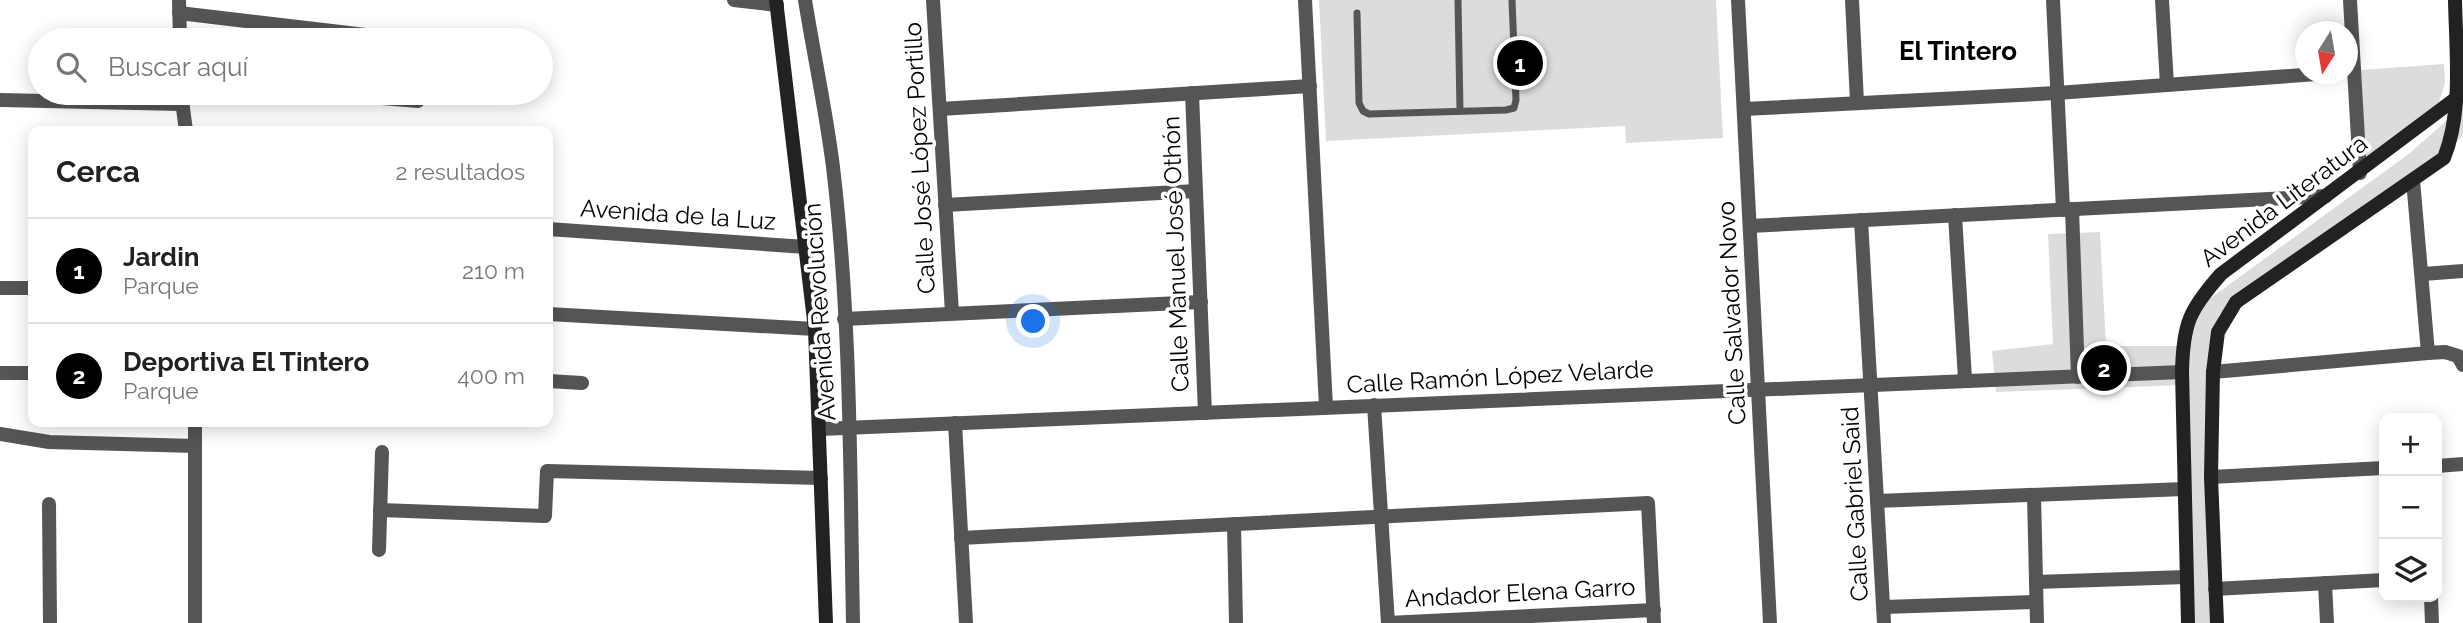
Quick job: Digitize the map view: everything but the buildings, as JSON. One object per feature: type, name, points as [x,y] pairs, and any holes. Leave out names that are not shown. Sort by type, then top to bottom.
[{"type":"street","points":[[734,0],[776,3]]},
{"type":"street","name":"Avenida Revolución","points":[[805,0],[833,166],[850,428],[853,623]]},
{"type":"street","name":"Calle José López Portillo","points":[[933,0],[952,313]]},
{"type":"street","points":[[1305,0],[1326,407]]},
{"type":"street","name":"Calle Salvador Novo","points":[[1738,0],[1770,623]]},
{"type":"street","points":[[1852,0],[1857,102]]},
{"type":"street","points":[[2053,0],[2057,93],[2068,210],[2078,377]]},
{"type":"street","points":[[2162,0],[2167,85]]},
{"type":"street","points":[[2350,0],[2350,21]]},
{"type":"street","points":[[2217,623],[2211,477],[2213,373],[2218,331],[2236,302],[2444,158],[2459,137],[2455,0]]},
{"type":"street","name":"Avenida Revolución","points":[[776,3],[815,329],[826,623]]},
{"type":"street","points":[[180,28],[179,6],[327,28]]},
{"type":"street","points":[[1744,109],[2057,93],[2295,76]]},
{"type":"street","points":[[2351,84],[2360,173]]},
{"type":"street","points":[[940,109],[1310,86]]},
{"type":"street","name":"Calle Manuel José Othón","points":[[1192,93],[1206,413]]},
{"type":"street","name":"Avenida Literatura","points":[[2188,623],[2183,335],[2197,300],[2221,274],[2360,173],[2459,96]]},
{"type":"street","points":[[0,100],[28,100]]},
{"type":"street","points":[[182,105],[185,126]]},
{"type":"street","points":[[2413,180],[2428,353]]},
{"type":"street","points":[[945,205],[1196,191]]},
{"type":"street","points":[[1750,226],[2326,197]]},
{"type":"street","points":[[1955,215],[1965,379]]},
{"type":"street","name":"Calle Gabriel Said","points":[[1861,220],[1884,623]]},
{"type":"street","name":"Avenida de la Luz","points":[[553,229],[806,247]]},
{"type":"street","points":[[2423,274],[2463,271]]},
{"type":"street","points":[[0,288],[28,288]]},
{"type":"street","points":[[844,319],[1201,302]]},
{"type":"street","points":[[553,314],[815,329]]},
{"type":"street","points":[[2213,373],[2445,352],[2458,356],[2463,365]]},
{"type":"street","name":"Calle Ramón López Velarde","points":[[820,429],[2182,372]]},
{"type":"street","points":[[0,373],[28,373]]},
{"type":"street","points":[[553,381],[582,383]]},
{"type":"street","points":[[1374,405],[1388,623]]},
{"type":"street","points":[[955,423],[967,623]]},
{"type":"street","points":[[195,427],[195,623]]},
{"type":"street","points":[[0,434],[49,442],[195,446]]},
{"type":"street","points":[[379,550],[382,452]]},
{"type":"street","points":[[2442,466],[2463,464]]},
{"type":"street","points":[[2211,477],[2379,468]]},
{"type":"street","points":[[380,510],[545,516],[547,471],[821,478]]},
{"type":"street","points":[[1877,501],[2184,489]]},
{"type":"street","points":[[2034,495],[2037,623]]},
{"type":"street","points":[[961,538],[1648,503],[1654,616]]},
{"type":"street","points":[[49,504],[50,623]]},
{"type":"street","points":[[1234,524],[1236,623]]},
{"type":"street","points":[[2036,582],[2186,577]]},
{"type":"street","points":[[2215,589],[2379,580]]},
{"type":"street","points":[[2325,583],[2327,623]]},
{"type":"street","points":[[1884,607],[2036,602]]},
{"type":"street","points":[[2431,602],[2432,623]]},
{"type":"street","name":"Andador Elena Garro","points":[[1388,623],[1654,616]]},
{"type":"lane","points":[[1458,0],[1460,110]]},
{"type":"lane","points":[[1357,13],[1359,103],[1363,111],[1369,114],[1514,108],[1512,0]]},
{"type":"shaded area","points":[[1319,0],[1716,0],[1723,138],[1626,143],[1625,126],[1326,141]]},
{"type":"shaded area","points":[[2444,64],[2445,83],[2438,105],[2365,158],[2361,70]]},
{"type":"shaded area","points":[[2463,106],[2463,133],[2451,148],[2426,170],[2219,315],[2212,386],[2222,623],[2194,623],[2182,385],[1996,392],[1992,351],[2053,344],[2048,234],[2100,232],[2106,346],[2186,346],[2186,334],[2208,300],[2410,153]]},
{"type":"place","name":"Jardin","points":[[1520,63]]},
{"type":"place","name":"Deportiva El Tintero","points":[[2104,368]]},
{"type":"district","name":"El Tintero","points":[[1958,51]]}]
